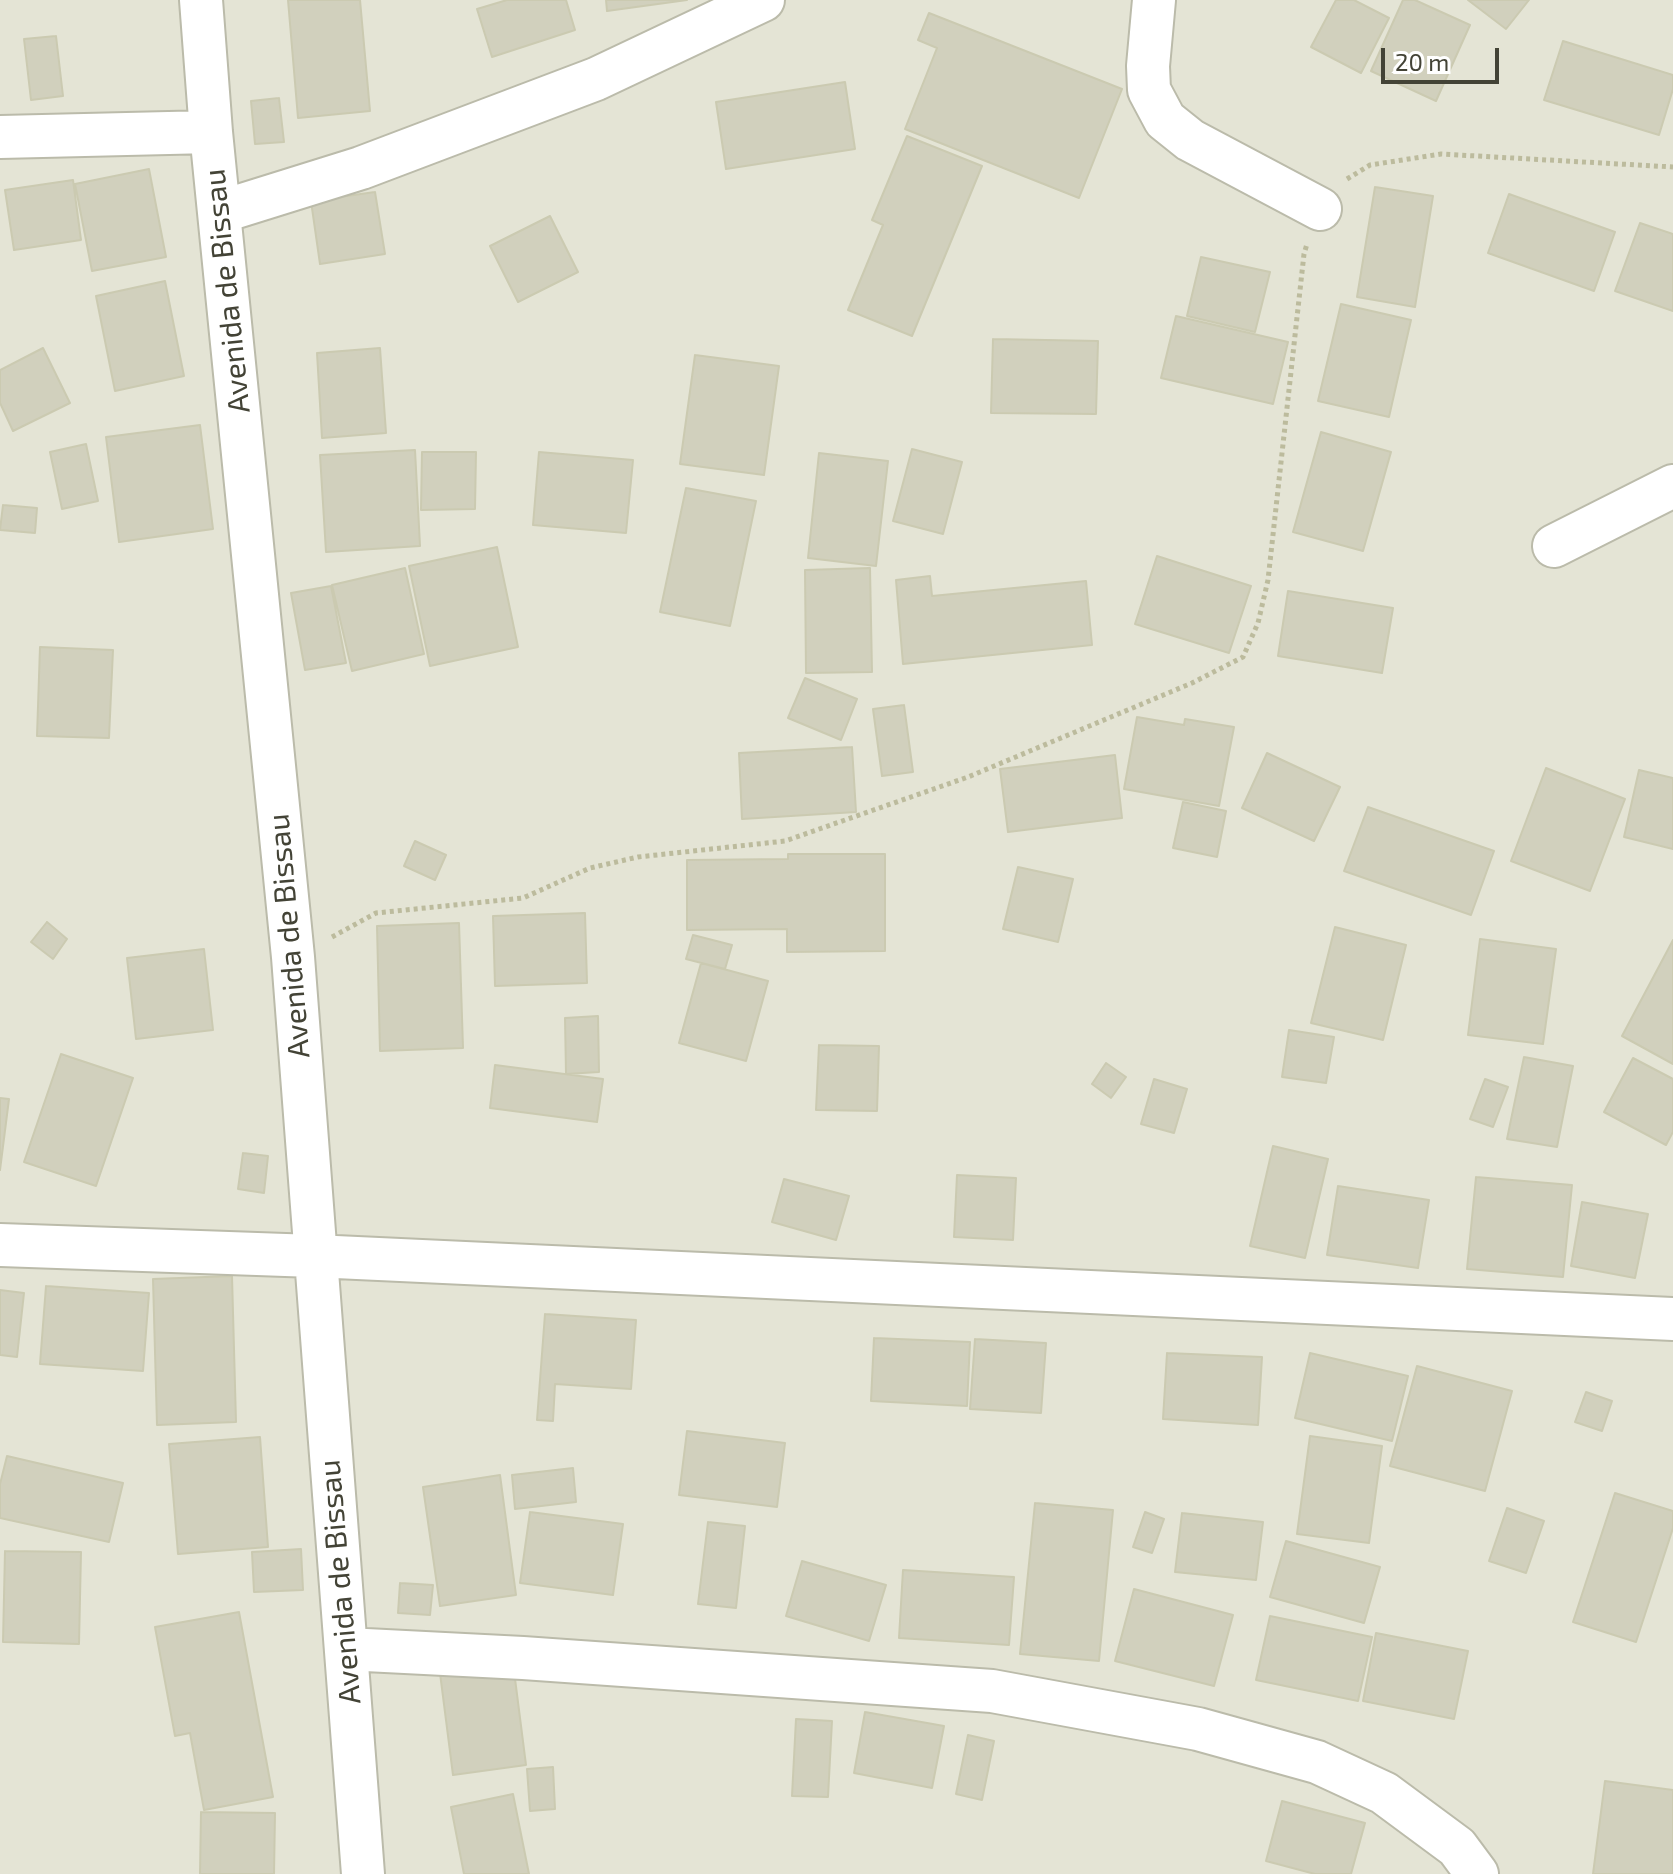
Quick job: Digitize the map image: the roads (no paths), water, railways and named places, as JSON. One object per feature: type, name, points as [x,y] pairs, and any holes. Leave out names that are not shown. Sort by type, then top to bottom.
[{"type":"street","name":"Avenida de Bissau","points":[[201,0],[211,132],[293,957],[363,1874]]},
{"type":"street","points":[[220,212],[361,168],[596,79],[763,0]]},
{"type":"street","points":[[1154,0],[1149,90],[1165,120],[1190,140],[1320,209]]},
{"type":"street","points":[[0,137],[211,132]]},
{"type":"street","points":[[1554,546],[1673,486]]},
{"type":"street","points":[[0,1245],[314,1256],[1673,1319]]},
{"type":"street","points":[[346,1649],[539,1659],[992,1691],[1198,1729],[1317,1762],[1384,1793],[1457,1847],[1477,1874]]}]
